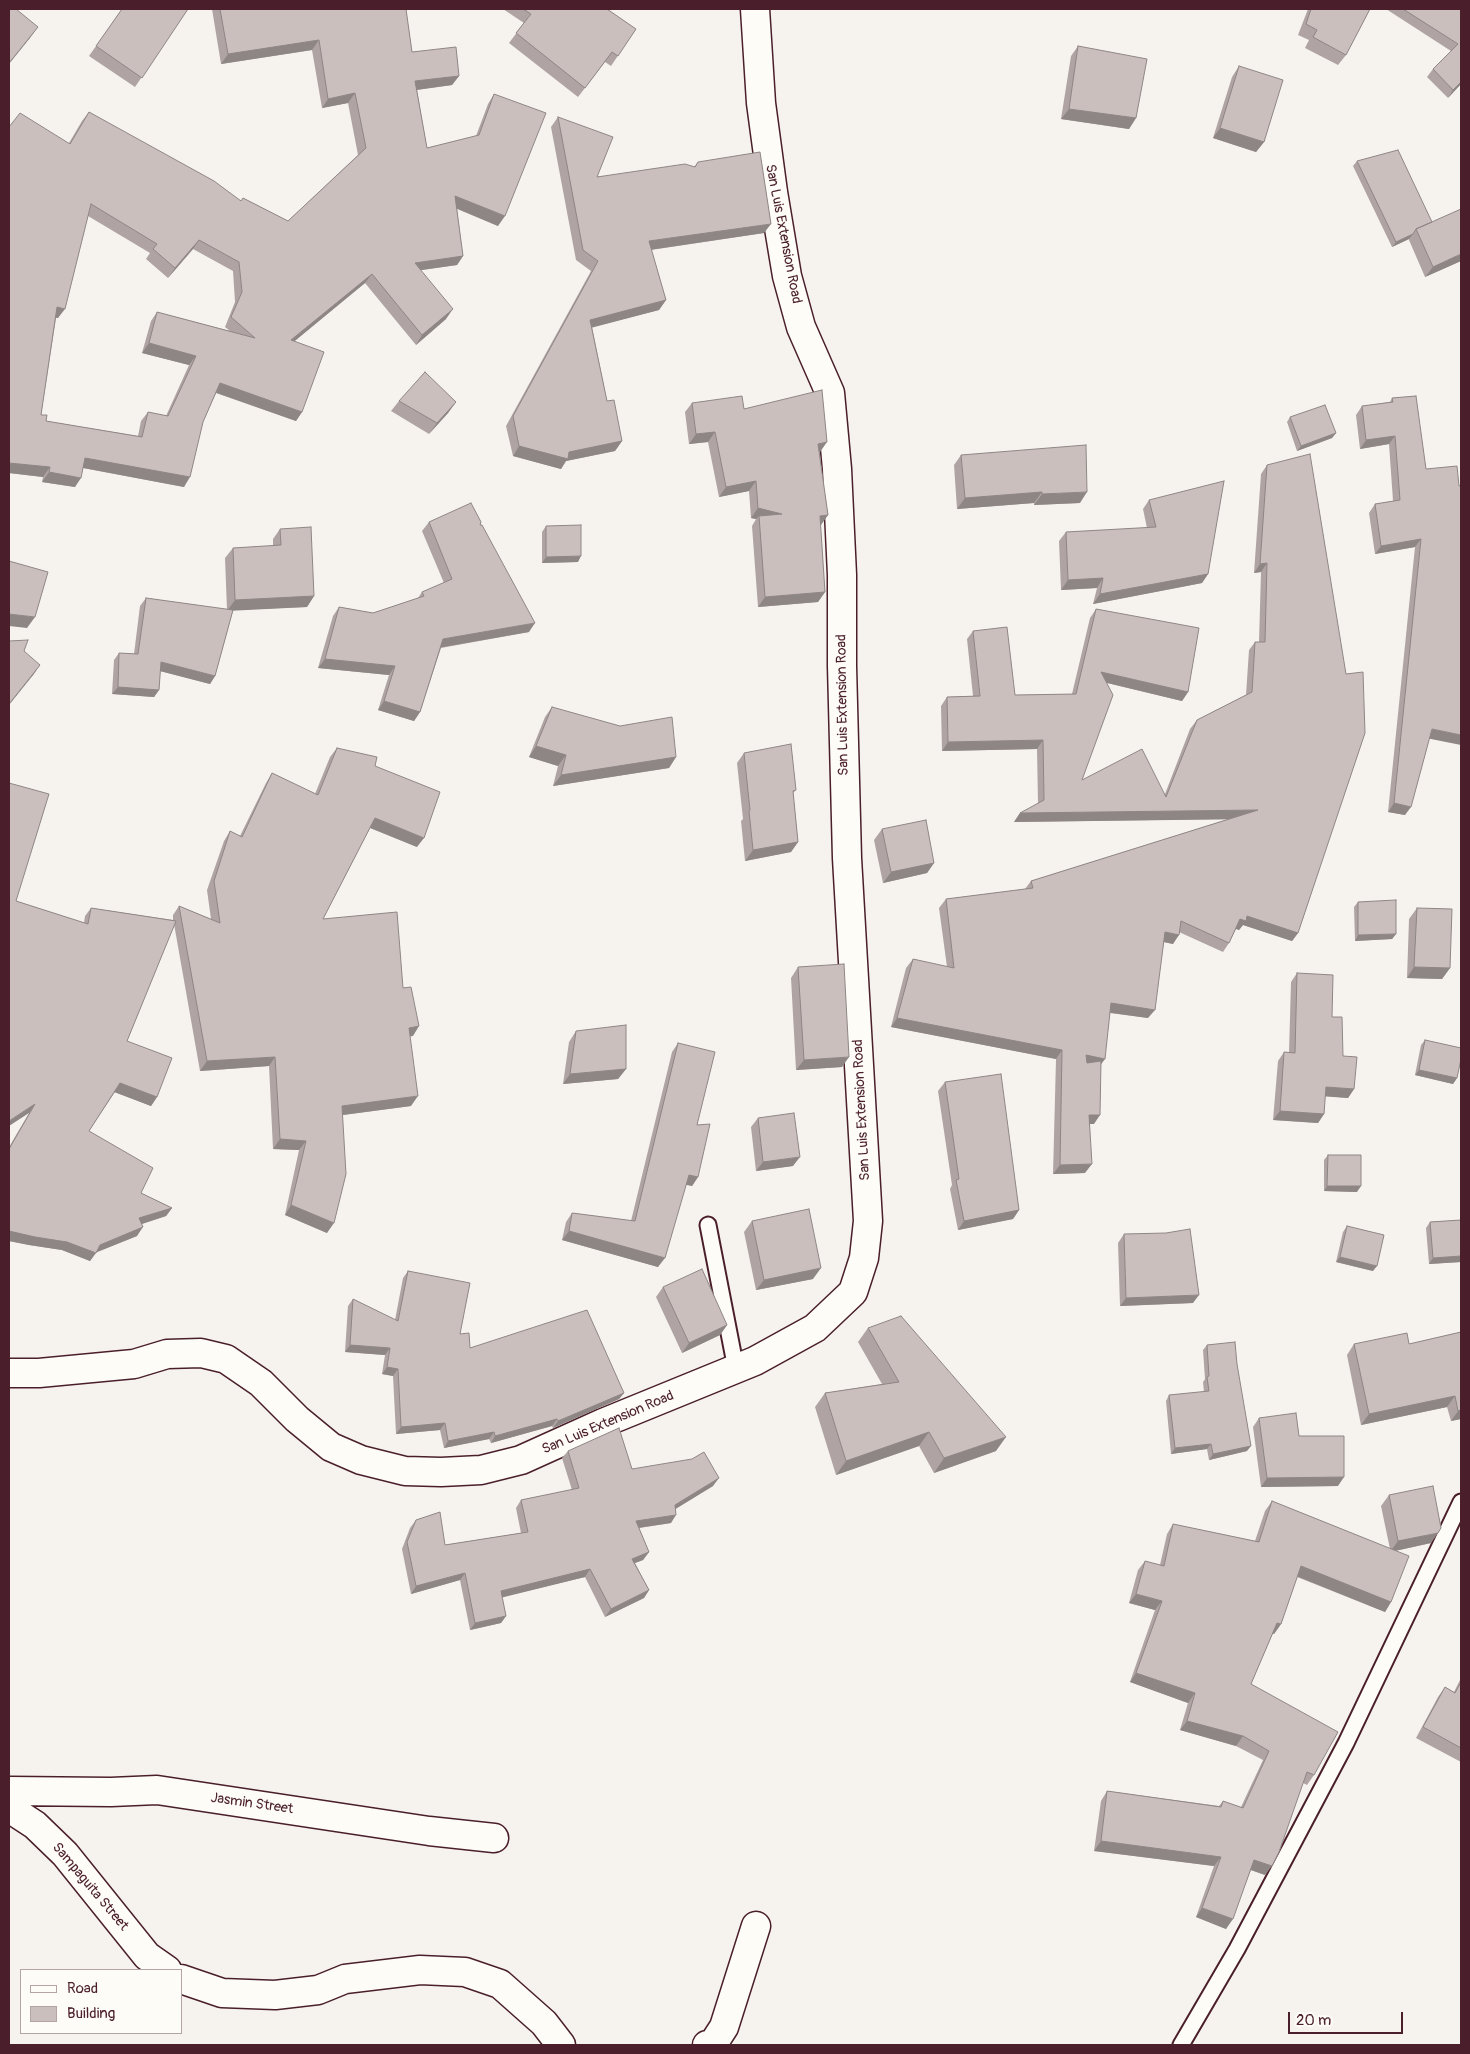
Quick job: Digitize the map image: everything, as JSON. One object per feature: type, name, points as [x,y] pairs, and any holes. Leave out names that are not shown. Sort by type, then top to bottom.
[{"type":"street","name":"San Luis Extension Road","points":[[9,1373],[38,1373],[134,1364],[167,1354],[201,1353],[226,1359],[261,1383],[297,1419],[332,1447],[361,1460],[405,1471],[481,1470],[521,1460],[603,1423],[755,1361],[815,1328],[853,1292],[864,1258],[868,1221],[847,858],[842,666],[842,575],[837,468],[830,393],[801,327],[787,276],[761,103],[755,9]]},
{"type":"street","name":"Jasmin Street","points":[[9,1791],[111,1792],[156,1790],[429,1831],[494,1838]]},
{"type":"street","name":"Sampaguita Street","points":[[9,1808],[35,1825],[66,1854],[147,1956],[166,1969]]},
{"type":"street","points":[[707,2045],[713,2044],[724,2027],[756,1926]]},
{"type":"street","points":[[182,1979],[222,1993],[275,1995],[318,1990],[345,1979],[401,1972],[420,1970],[465,1972],[500,1984],[544,2023],[561,2045]]},
{"type":"lane","points":[[708,1226],[736,1369]]},
{"type":"lane","points":[[1181,2045],[1241,1941],[1346,1743],[1461,1502]]},
{"type":"building","points":[[9,9],[16,9],[38,27],[9,63]]},
{"type":"building","points":[[122,9],[188,9],[142,78],[96,46]]},
{"type":"building","points":[[220,9],[406,9],[412,52],[456,47],[459,76],[415,81],[427,148],[479,135],[494,94],[546,113],[505,216],[455,196],[463,256],[415,263],[453,309],[422,335],[372,274],[291,340],[324,352],[302,412],[220,383],[203,422],[190,477],[85,458],[81,478],[49,472],[50,467],[9,463],[9,127],[20,113],[70,144],[89,112],[214,181],[241,201],[243,198],[288,221],[366,148],[355,93],[328,99],[319,40],[228,54]],"holes":[[[91,204],[157,244],[153,249],[175,268],[199,240],[239,262],[242,292],[231,317],[255,338],[157,312],[149,343],[196,356],[168,416],[148,412],[142,437],[46,421],[47,415],[41,415],[57,307],[65,309]]]},
{"type":"building","points":[[523,9],[607,9],[636,29],[618,56],[612,52],[585,88],[516,33],[531,14]]},
{"type":"building","points":[[1311,9],[1370,9],[1346,55],[1313,37],[1317,30],[1306,24]]},
{"type":"building","points":[[1403,9],[1461,9],[1461,82],[1453,90],[1433,69],[1458,44]]},
{"type":"building","points":[[1078,46],[1147,59],[1136,118],[1069,109]]},
{"type":"building","points":[[1239,66],[1283,80],[1264,142],[1220,128]]},
{"type":"building","points":[[558,117],[613,137],[597,177],[685,164],[695,167],[698,162],[760,152],[771,224],[649,241],[666,300],[590,320],[607,401],[614,400],[622,441],[569,452],[568,459],[519,446],[513,416],[598,261],[583,250]]},
{"type":"building","points":[[1398,150],[1432,222],[1416,229],[1413,234],[1396,242],[1357,161]]},
{"type":"building","points":[[1461,209],[1461,254],[1433,267],[1416,229]]},
{"type":"building","points":[[425,372],[456,402],[437,423],[399,401]]},
{"type":"building","points":[[822,390],[827,442],[818,444],[828,515],[820,516],[825,592],[765,597],[759,516],[782,514],[758,508],[756,481],[726,487],[715,432],[696,434],[692,403],[742,396],[744,409]]},
{"type":"building","points":[[1416,396],[1426,469],[1457,466],[1459,486],[1461,485],[1461,735],[1432,729],[1411,807],[1394,803],[1421,539],[1381,546],[1375,504],[1400,500],[1395,436],[1366,440],[1362,406],[1393,402],[1392,398]]},
{"type":"building","points":[[1325,405],[1336,433],[1301,446],[1290,417]]},
{"type":"building","points":[[1086,445],[1087,492],[1042,494],[1042,492],[965,498],[961,455]]},
{"type":"building","points":[[1310,454],[1346,674],[1363,672],[1365,733],[1298,933],[1247,916],[1246,921],[1240,919],[1229,943],[1181,921],[1179,935],[1165,932],[1155,1010],[1111,1003],[1105,1059],[1086,1055],[1087,1063],[1101,1061],[1100,1115],[1089,1115],[1092,1164],[1060,1165],[1062,1050],[897,1018],[913,959],[954,968],[946,899],[1033,888],[1031,881],[1258,810],[1020,813],[1044,800],[1043,740],[948,742],[947,697],[980,696],[973,631],[1007,627],[1015,695],[1076,694],[1096,609],[1199,628],[1188,692],[1101,672],[1113,695],[1082,780],[1142,749],[1166,797],[1197,720],[1252,692],[1255,642],[1265,642],[1267,563],[1260,564],[1267,465]]},
{"type":"building","points":[[1224,481],[1208,574],[1100,594],[1103,578],[1068,580],[1066,532],[1156,527],[1149,500]]},
{"type":"building","points":[[471,503],[481,522],[480,525],[482,525],[535,623],[443,639],[420,712],[384,701],[395,666],[325,659],[339,607],[373,613],[424,596],[422,592],[452,579],[429,522]]},
{"type":"building","points":[[581,525],[581,556],[546,557],[546,526]]},
{"type":"building","points":[[311,527],[314,596],[235,600],[233,548],[281,545],[280,529]]},
{"type":"building","points":[[9,561],[48,572],[35,617],[9,614]]},
{"type":"building","points":[[146,598],[233,610],[215,676],[161,662],[159,690],[118,687],[119,653],[138,654]]},
{"type":"building","points":[[28,640],[24,651],[40,665],[9,704],[9,641]]},
{"type":"building","points":[[552,707],[620,726],[672,717],[676,757],[561,775],[566,755],[536,746]]},
{"type":"building","points":[[791,744],[796,790],[793,791],[798,842],[753,850],[744,753]]},
{"type":"building","points":[[337,748],[377,757],[375,766],[440,792],[424,838],[375,818],[323,919],[397,912],[403,988],[411,987],[419,1026],[409,1028],[418,1096],[342,1106],[346,1174],[334,1223],[291,1205],[306,1141],[280,1139],[275,1057],[207,1061],[179,906],[220,923],[214,881],[230,831],[242,837],[272,773],[318,795]]},
{"type":"building","points":[[9,783],[49,794],[16,901],[88,924],[91,908],[176,921],[127,1041],[172,1058],[157,1097],[120,1083],[89,1131],[153,1168],[141,1193],[172,1208],[139,1218],[143,1227],[100,1245],[96,1253],[67,1242],[9,1231],[9,1149],[35,1104],[9,1121]]},
{"type":"building","points":[[926,820],[934,863],[891,872],[882,829]]},
{"type":"building","points":[[1396,900],[1396,934],[1358,935],[1358,902]]},
{"type":"building","points":[[1417,908],[1452,909],[1450,968],[1414,967]]},
{"type":"building","points":[[844,964],[849,1057],[804,1060],[798,967]]},
{"type":"building","points":[[1297,973],[1333,975],[1332,1017],[1342,1017],[1343,1056],[1357,1057],[1354,1089],[1326,1087],[1324,1114],[1280,1111],[1284,1052],[1295,1053]]},
{"type":"building","points":[[626,1025],[626,1069],[570,1074],[576,1031]]},
{"type":"building","points":[[1425,1040],[1461,1048],[1457,1078],[1419,1070]]},
{"type":"building","points":[[678,1043],[715,1052],[697,1125],[710,1124],[698,1177],[689,1175],[665,1258],[569,1231],[572,1213],[635,1221]]},
{"type":"building","points":[[1001,1074],[1019,1210],[964,1221],[956,1180],[959,1179],[945,1082]]},
{"type":"building","points":[[794,1113],[800,1157],[763,1162],[758,1118]]},
{"type":"building","points":[[1328,1155],[1361,1155],[1361,1186],[1327,1186]]},
{"type":"building","points":[[809,1209],[821,1268],[764,1280],[752,1221]]},
{"type":"building","points":[[1461,1220],[1461,1256],[1433,1258],[1430,1222]]},
{"type":"building","points":[[1347,1226],[1384,1235],[1377,1266],[1340,1257]]},
{"type":"building","points":[[1190,1229],[1199,1295],[1126,1298],[1124,1234],[1166,1233]]},
{"type":"building","points":[[702,1269],[727,1325],[689,1343],[663,1287]]},
{"type":"building","points":[[408,1271],[470,1283],[460,1334],[469,1333],[470,1348],[587,1310],[624,1393],[558,1421],[557,1419],[495,1436],[494,1432],[448,1441],[445,1423],[401,1427],[398,1369],[387,1367],[390,1348],[350,1345],[353,1299],[398,1321]]},
{"type":"building","points":[[901,1316],[1006,1437],[944,1458],[929,1432],[846,1461],[825,1393],[899,1382],[868,1328]]},
{"type":"building","points":[[1461,1332],[1461,1410],[1458,1411],[1455,1396],[1369,1414],[1354,1344],[1407,1333],[1409,1344]]},
{"type":"building","points":[[1235,1342],[1251,1446],[1213,1454],[1211,1444],[1175,1448],[1169,1395],[1209,1391],[1207,1345]]},
{"type":"building","points":[[1296,1413],[1299,1436],[1344,1436],[1344,1477],[1267,1478],[1259,1418]]},
{"type":"building","points":[[619,1428],[632,1469],[692,1459],[704,1452],[719,1478],[675,1505],[676,1515],[636,1521],[649,1552],[632,1559],[649,1590],[611,1609],[590,1569],[501,1591],[506,1616],[475,1623],[465,1573],[416,1586],[407,1542],[416,1520],[440,1512],[445,1545],[528,1532],[521,1500],[579,1488],[568,1451]]},
{"type":"building","points":[[1433,1486],[1441,1528],[1438,1533],[1398,1541],[1389,1495]]},
{"type":"building","points":[[1272,1501],[1409,1556],[1391,1602],[1301,1566],[1281,1624],[1277,1623],[1251,1684],[1338,1732],[1314,1775],[1307,1772],[1279,1852],[1272,1866],[1254,1860],[1233,1919],[1202,1908],[1221,1857],[1101,1841],[1107,1791],[1221,1807],[1223,1801],[1243,1808],[1269,1751],[1243,1736],[1187,1721],[1195,1693],[1136,1673],[1162,1601],[1136,1594],[1145,1561],[1164,1566],[1173,1524],[1259,1542]]},
{"type":"building","points":[[1461,1682],[1461,1748],[1423,1727],[1445,1687],[1455,1693]]}]
